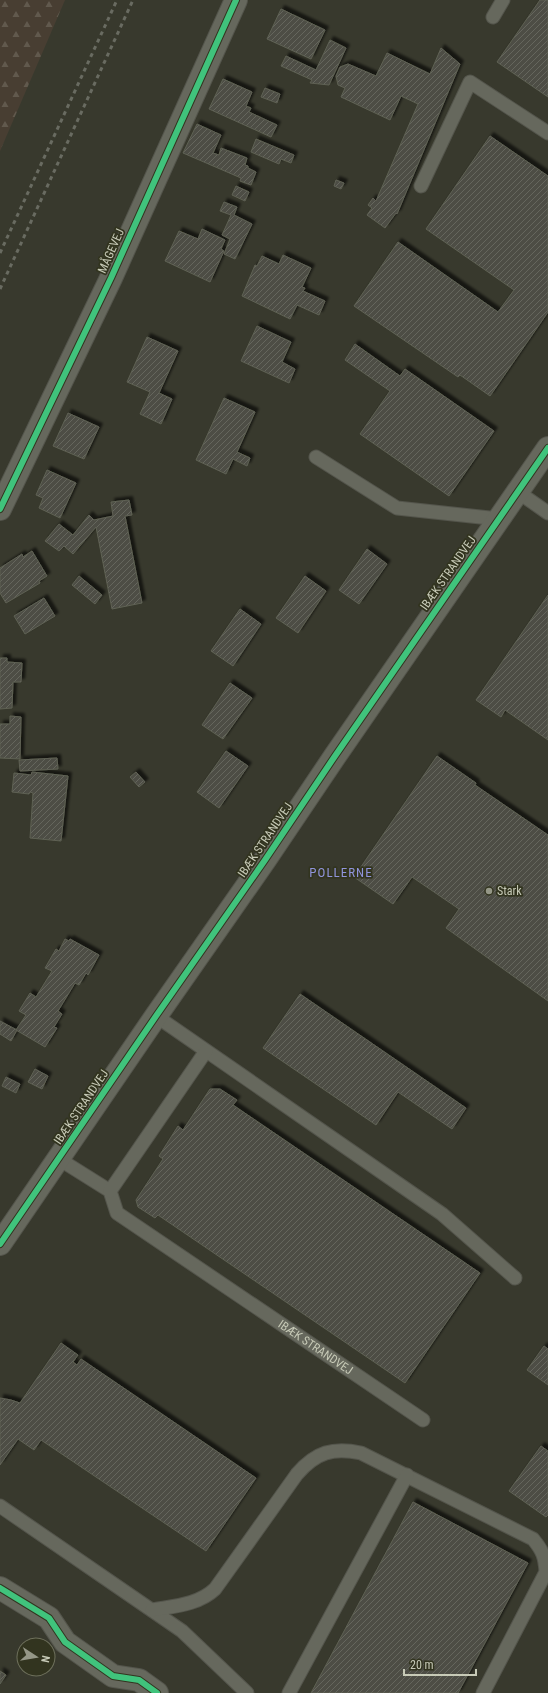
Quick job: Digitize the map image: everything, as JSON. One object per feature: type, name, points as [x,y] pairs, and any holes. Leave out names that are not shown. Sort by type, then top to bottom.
[{"type":"street","name":"MÅGEVEJ","points":[[0,509],[111,278],[236,0]]},
{"type":"street","name":"IBÆK STRANDVEJ","points":[[0,1244],[548,448]]},
{"type":"street","points":[[0,1588],[49,1618],[65,1642],[113,1676],[139,1680],[157,1693]]},
{"type":"lane","points":[[493,17],[503,0]]},
{"type":"lane","points":[[421,186],[470,82],[548,133]]},
{"type":"lane","points":[[316,457],[397,508],[499,519]]},
{"type":"lane","points":[[518,492],[548,513]]},
{"type":"lane","points":[[156,1016],[442,1214],[515,1278]]},
{"type":"lane","points":[[110,1191],[206,1051]]},
{"type":"lane","name":"IBÆK STRANDVEJ","points":[[58,1159],[110,1191],[117,1213],[423,1420]]},
{"type":"lane","points":[[152,1610],[190,1603],[208,1596],[216,1589],[307,1462],[320,1454],[337,1450],[361,1453],[533,1539],[541,1549],[545,1559],[546,1572],[483,1693]]},
{"type":"lane","points":[[289,1693],[407,1475]]},
{"type":"lane","points":[[0,1506],[182,1631],[247,1693]]},
{"type":"green space","points":[[0,0],[65,0],[0,151]]},
{"type":"building","points":[[540,0],[548,0],[548,97],[497,62]]},
{"type":"building","points":[[281,9],[325,30],[311,59],[267,39]]},
{"type":"building","points":[[330,40],[346,48],[329,85],[310,83],[312,80],[281,66],[286,56],[316,70]]},
{"type":"building","points":[[441,48],[460,64],[397,214],[396,213],[385,228],[367,215],[372,208],[368,205],[373,198],[376,201],[418,104],[401,96],[390,120],[341,97],[345,88],[338,85],[336,76],[340,67],[348,64],[376,76],[387,53],[430,74]]},
{"type":"building","points":[[223,79],[252,92],[246,106],[251,108],[249,112],[277,125],[271,137],[209,109]]},
{"type":"building","points":[[265,88],[280,94],[277,103],[261,97]]},
{"type":"building","points":[[197,124],[221,135],[213,153],[219,155],[221,148],[247,158],[245,165],[256,172],[251,185],[240,181],[241,178],[183,153]]},
{"type":"building","points":[[490,136],[548,176],[548,312],[490,396],[460,375],[458,377],[354,306],[398,242],[498,312],[514,290],[426,229]]},
{"type":"building","points":[[256,139],[294,155],[291,163],[281,159],[279,164],[251,152]]},
{"type":"building","points":[[336,180],[344,183],[341,189],[334,186]]},
{"type":"building","points":[[236,186],[249,192],[245,201],[232,195]]},
{"type":"building","points":[[224,202],[237,207],[234,215],[252,224],[235,259],[224,254],[230,239],[222,235],[231,215],[220,211]]},
{"type":"building","points":[[202,229],[225,240],[221,249],[224,251],[210,282],[165,261],[179,231],[198,239]]},
{"type":"building","points":[[283,255],[311,268],[302,287],[305,288],[303,291],[325,301],[319,315],[297,305],[290,319],[242,296],[255,265],[257,266],[262,256],[279,264]]},
{"type":"building","points":[[257,326],[291,342],[282,362],[295,369],[289,383],[241,361]]},
{"type":"building","points":[[147,337],[178,351],[159,393],[172,399],[161,424],[140,414],[150,392],[127,382]]},
{"type":"building","points":[[355,344],[400,376],[405,369],[494,431],[449,496],[360,434],[390,391],[345,360]]},
{"type":"building","points":[[224,398],[255,412],[237,452],[250,458],[247,466],[233,459],[226,474],[196,460]]},
{"type":"building","points":[[68,413],[99,427],[84,459],[53,446]]},
{"type":"building","points":[[47,470],[76,483],[60,518],[39,508],[43,498],[36,495]]},
{"type":"building","points":[[129,500],[132,515],[125,516],[142,603],[112,609],[96,527],[73,554],[64,546],[59,551],[45,541],[59,524],[73,535],[89,515],[94,520],[113,516],[111,502]]},
{"type":"building","points":[[367,549],[387,564],[359,604],[339,590]]},
{"type":"building","points":[[32,551],[47,576],[39,581],[40,583],[6,603],[0,593],[0,568],[22,554],[23,557]]},
{"type":"building","points":[[79,576],[102,595],[95,604],[72,585]]},
{"type":"building","points":[[305,576],[326,591],[298,633],[276,618]]},
{"type":"building","points":[[548,595],[548,740],[505,710],[501,717],[476,700]]},
{"type":"building","points":[[44,598],[55,616],[25,634],[14,616]]},
{"type":"building","points":[[240,609],[261,624],[233,666],[211,651]]},
{"type":"building","points":[[0,658],[7,658],[7,662],[22,663],[21,682],[13,682],[12,708],[0,709]]},
{"type":"building","points":[[230,683],[252,698],[223,739],[202,725]]},
{"type":"building","points":[[10,716],[21,717],[20,759],[0,758],[0,724],[10,724]]},
{"type":"building","points":[[226,751],[248,766],[219,808],[197,792]]},
{"type":"building","name":"Stark","points":[[437,756],[476,783],[475,785],[548,835],[548,1001],[446,928],[459,909],[412,877],[393,904],[354,877]]},
{"type":"building","points":[[57,758],[58,769],[20,771],[19,760]]},
{"type":"building","points":[[32,772],[68,776],[61,841],[30,838],[33,793],[12,792],[14,773],[31,775]]},
{"type":"building","points":[[136,772],[145,782],[139,787],[130,777]]},
{"type":"building","points":[[65,939],[69,941],[70,939],[99,955],[88,975],[86,973],[79,985],[75,983],[58,1011],[62,1014],[54,1027],[57,1028],[45,1047],[16,1030],[26,1015],[19,1011],[30,993],[36,997],[52,971],[45,968],[56,949],[59,951]]},
{"type":"building","points":[[300,994],[466,1108],[452,1129],[398,1092],[376,1125],[263,1048]]},
{"type":"building","points":[[0,1021],[17,1030],[11,1041],[0,1034]]},
{"type":"building","points":[[35,1069],[48,1076],[42,1089],[28,1082]]},
{"type":"building","points":[[6,1077],[20,1084],[16,1093],[2,1086]]},
{"type":"building","points":[[210,1089],[220,1089],[237,1100],[233,1105],[480,1273],[405,1383],[158,1215],[155,1218],[138,1207],[136,1200],[163,1159],[159,1156],[178,1126],[183,1130]]},
{"type":"building","points":[[61,1343],[78,1355],[73,1362],[77,1365],[81,1359],[256,1478],[206,1551],[41,1440],[34,1450],[18,1439],[0,1465],[0,1398],[20,1403]]},
{"type":"building","points":[[544,1346],[548,1349],[548,1385],[527,1370]]},
{"type":"building","points":[[541,1446],[548,1451],[548,1515],[546,1517],[509,1491]]},
{"type":"building","points":[[413,1502],[528,1563],[458,1693],[311,1693]]},
{"type":"building","points":[[0,1671],[6,1675],[0,1684]]},
{"type":"railway","points":[[0,253],[117,0]]},
{"type":"railway","points":[[0,289],[133,0]]},
{"type":"cycle path","points":[[0,509],[111,278],[236,0]]},
{"type":"cycle path","points":[[0,1244],[548,448]]},
{"type":"cycle path","points":[[0,1588],[49,1618],[65,1642],[113,1676],[139,1680],[157,1693]]},
{"type":"place","name":"Stark","points":[[489,891]]},
{"type":"district","name":"POLLERNE","points":[[341,872]]}]
